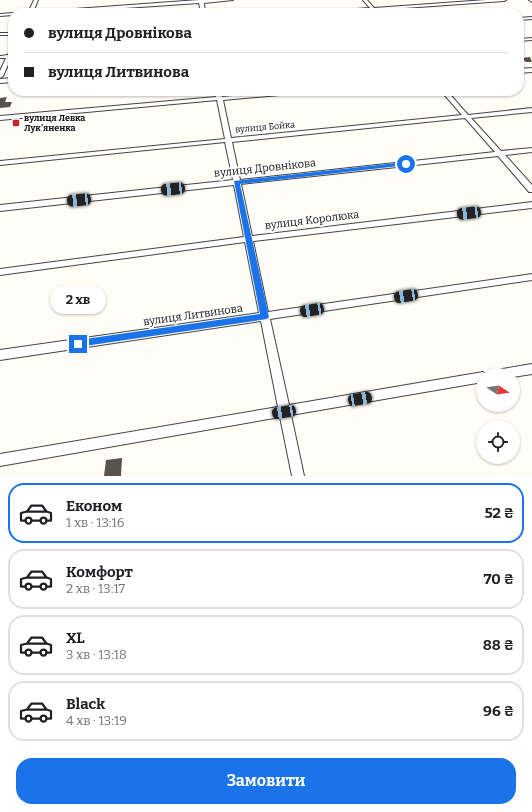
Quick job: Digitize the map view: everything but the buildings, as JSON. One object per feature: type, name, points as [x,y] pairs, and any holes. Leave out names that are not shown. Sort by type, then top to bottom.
[{"type":"street","points":[[102,8],[231,0]]},
{"type":"street","points":[[365,0],[372,8]]},
{"type":"street","points":[[410,8],[504,0]]},
{"type":"street","points":[[0,76],[8,61]]},
{"type":"street","points":[[0,118],[209,96]]},
{"type":"street","points":[[219,96],[298,476]]},
{"type":"street","points":[[448,96],[532,190]]},
{"type":"street","name":"вулиця Бойка","points":[[0,162],[532,110]]},
{"type":"street","name":"вулиця Дровнікова","points":[[0,208],[532,150]]},
{"type":"street","name":"вулиця Королюка","points":[[0,272],[248,239],[532,205]]},
{"type":"street","name":"вулиця Литвинова","points":[[0,355],[532,277]]},
{"type":"street","points":[[520,371],[532,369]]},
{"type":"street","points":[[0,460],[476,378]]},
{"type":"place","name":"вулиця Левка Лук'яненка","points":[[16,123]]},
{"type":"route","points":[[78,344],[265,317],[236,182],[406,164]]}]
